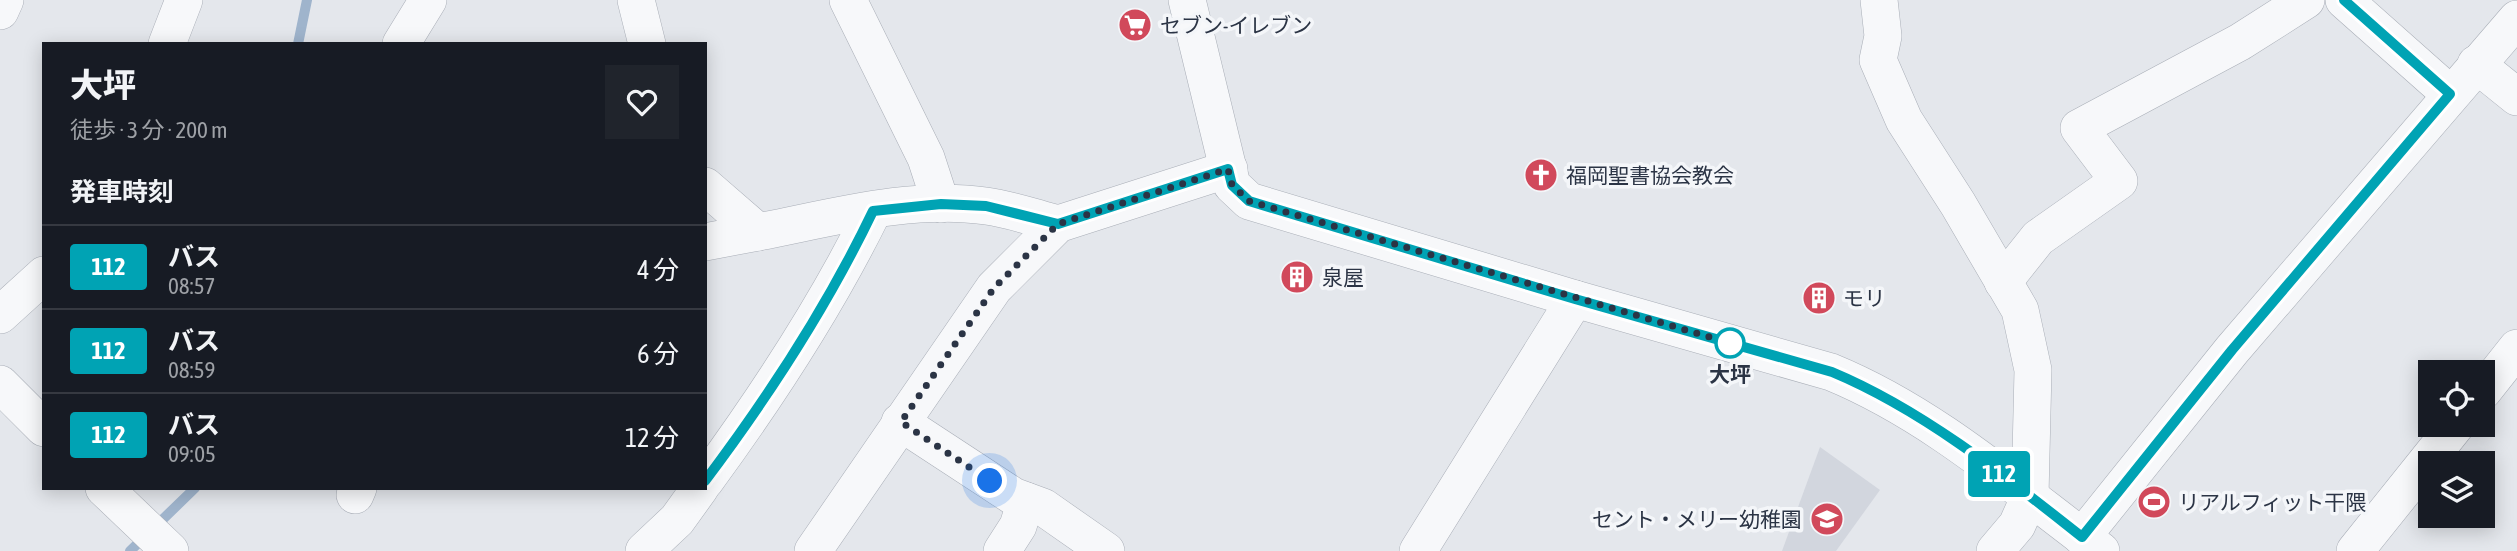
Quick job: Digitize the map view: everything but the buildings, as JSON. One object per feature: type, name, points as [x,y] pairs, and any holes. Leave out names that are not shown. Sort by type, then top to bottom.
[{"type":"street","points":[[0,11],[5,0]]},
{"type":"street","points":[[168,42],[184,0]]},
{"type":"street","points":[[402,42],[428,0]]},
{"type":"street","points":[[636,0],[646,42]]},
{"type":"street","points":[[848,0],[926,158],[941,204]]},
{"type":"street","points":[[1188,0],[1232,185],[1249,201],[1575,299],[1832,372],[1864,385],[1938,430],[2092,544],[2232,350],[2517,19]]},
{"type":"street","points":[[1879,0],[1883,36],[1878,60],[1904,120],[1958,204],[2020,310],[2033,370],[2030,496],[2017,525],[1995,551]]},
{"type":"street","points":[[2003,282],[2038,238],[2119,181],[2079,128],[2240,42],[2306,0]]},
{"type":"street","points":[[2344,0],[2450,94]]},
{"type":"street","points":[[2476,64],[2517,97]]},
{"type":"street","points":[[813,551],[994,288],[1058,224],[1228,169]]},
{"type":"street","points":[[707,188],[758,232]]},
{"type":"street","points":[[707,242],[873,211],[941,204],[986,206],[1058,224]]},
{"type":"street","points":[[707,478],[765,400],[830,293],[873,211]]},
{"type":"street","points":[[0,314],[42,277]]},
{"type":"street","points":[[1418,551],[1575,299]]},
{"type":"street","points":[[2495,376],[2517,348]]},
{"type":"street","points":[[0,384],[42,426]]},
{"type":"street","points":[[901,422],[1013,496],[1042,507],[1107,551]]},
{"type":"street","points":[[2355,551],[2446,437]]},
{"type":"street","points":[[106,490],[167,548]]},
{"type":"street","points":[[644,551],[677,520],[699,490]]},
{"type":"street","points":[[1002,551],[1018,526],[1026,501]]},
{"type":"shaded area","name":"セント・メリー幼稚園","points":[[1820,447],[1880,490],[1836,551],[1782,551]]},
{"type":"waterway","points":[[298,42],[307,0]]},
{"type":"waterway","points":[[130,551],[193,490]]},
{"type":"bus line","name":"112","points":[[707,478],[765,400],[830,293],[873,211],[941,204],[986,206],[1058,224],[1228,169],[1232,185],[1249,201],[1575,299],[1832,372],[1864,385],[1938,430],[2082,537],[2232,350],[2450,94],[2344,0]]},
{"type":"place","name":"セブン-イレブン","points":[[1135,25]]},
{"type":"place","name":"福岡聖書協会教会","points":[[1541,175]]},
{"type":"place","name":"泉屋","points":[[1297,277]]},
{"type":"place","name":"モリ","points":[[1819,298]]},
{"type":"place","name":"大坪","points":[[1730,343]]},
{"type":"place","name":"リアルフィット干隈","points":[[2154,502]]},
{"type":"place","name":"セント・メリー幼稚園","points":[[1827,519]]},
{"type":"route","points":[[990,481],[901,422],[994,288],[1058,224],[1228,169],[1232,185],[1249,201],[1730,343]]}]
